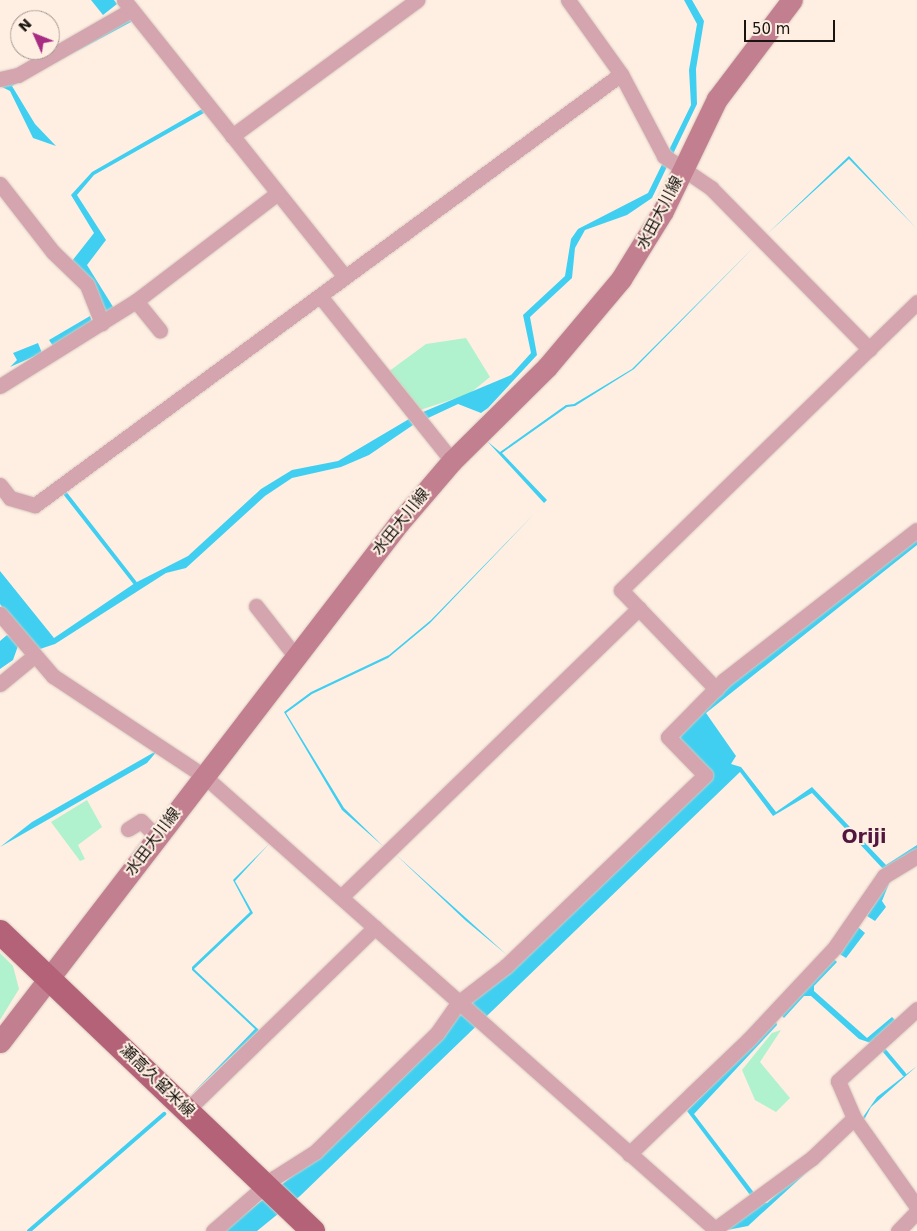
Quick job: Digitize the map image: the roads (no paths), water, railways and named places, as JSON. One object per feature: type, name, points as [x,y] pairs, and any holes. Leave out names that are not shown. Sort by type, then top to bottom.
[{"type":"main road","name":"水田大川線","points":[[0,1042],[296,657],[452,461],[547,367],[621,279],[664,211],[672,162],[792,0]]},
{"type":"main road","name":"瀬高久留米線","points":[[0,932],[313,1231]]},
{"type":"street","points":[[232,136],[417,0]]},
{"type":"street","points":[[568,0],[621,74],[672,162],[711,188],[869,349]]},
{"type":"street","points":[[0,79],[18,75],[128,5],[345,277]]},
{"type":"street","points":[[0,484],[10,498],[35,505],[621,74]]},
{"type":"street","points":[[0,184],[53,252],[87,285],[102,323]]},
{"type":"street","points":[[0,386],[136,301],[278,193]]},
{"type":"street","points":[[320,296],[452,461]]},
{"type":"street","points":[[136,301],[160,331]]},
{"type":"street","points":[[716,689],[621,590],[917,302]]},
{"type":"street","points":[[213,1231],[265,1186],[315,1152],[437,1033],[459,1004],[506,966],[705,775],[668,737],[716,689],[917,530]]},
{"type":"street","points":[[256,606],[296,657]]},
{"type":"street","points":[[341,897],[639,608]]},
{"type":"street","points":[[0,614],[52,676],[204,776],[375,927],[482,1025],[716,1230],[812,1158],[854,1118]]},
{"type":"street","points":[[0,684],[34,656]]},
{"type":"street","points":[[128,829],[141,821],[156,838]]},
{"type":"street","points":[[629,1154],[749,1039],[829,953],[858,919],[884,876],[917,856]]},
{"type":"street","points":[[187,1110],[375,927]]},
{"type":"street","points":[[898,1231],[917,1209],[854,1118],[838,1081],[917,1009]]},
{"type":"water","points":[[91,0],[114,0],[117,4],[103,15]]},
{"type":"water","points":[[684,0],[692,0],[704,21],[696,69],[697,104],[652,198],[627,215],[585,230],[575,248],[572,278],[530,317],[537,355],[488,408],[481,413],[458,404],[426,419],[423,412],[511,375],[531,353],[523,315],[565,276],[571,239],[578,229],[648,193],[691,105],[689,70],[697,24]]},
{"type":"water","points":[[131,19],[131,22],[34,74]]},
{"type":"water","points":[[28,77],[12,86],[35,124],[56,146],[33,138],[10,91],[0,86]]},
{"type":"water","points":[[202,109],[204,113],[94,175],[77,195],[106,240],[87,265],[115,310],[108,315],[72,261],[94,233],[71,195],[92,172]]},
{"type":"water","points":[[849,156],[917,229],[849,159],[766,235]]},
{"type":"water","points":[[758,243],[634,369],[575,406],[567,407],[502,453],[547,500],[544,503],[487,441],[500,452],[566,405],[574,404],[632,369]]},
{"type":"water","points":[[90,316],[92,322],[53,346],[49,340]]},
{"type":"water","points":[[38,343],[42,353],[10,367],[17,360],[13,353]]},
{"type":"water","points":[[409,419],[413,425],[369,455],[341,467],[292,478],[265,496],[186,568],[166,573],[55,644],[40,649],[18,646],[13,660],[0,669],[0,641],[7,635],[12,639],[8,616],[0,604],[0,571],[54,638],[135,583],[188,556],[261,489],[292,470],[338,461]]},
{"type":"water","points":[[536,512],[430,623],[388,658],[312,694],[286,713],[344,808],[384,847],[342,810],[284,712],[311,692],[389,655],[431,620]]},
{"type":"water","points":[[917,539],[917,545],[706,713],[736,756],[731,764],[741,767],[776,812],[812,787],[886,865],[917,845],[917,851],[884,870],[812,793],[773,816],[740,772],[300,1196],[257,1231],[224,1231],[316,1157],[451,1018],[711,775],[676,739],[728,684]]},
{"type":"water","points":[[158,750],[147,763],[0,847],[32,822]]},
{"type":"water","points":[[270,843],[235,881],[253,913],[194,969],[259,1030],[191,1095],[255,1029],[192,970],[192,967],[250,912],[233,880]]},
{"type":"water","points":[[394,853],[507,955],[465,920]]},
{"type":"water","points":[[890,881],[882,901],[886,907],[875,921],[867,916]]},
{"type":"water","points":[[858,927],[865,933],[846,958],[838,953]]},
{"type":"water","points":[[834,959],[837,962],[814,986],[814,991],[867,1038],[892,1017],[896,1021],[871,1043],[859,1039],[811,996],[804,996],[784,1018],[781,1015]]},
{"type":"water","points":[[776,1021],[777,1025],[694,1114],[755,1194],[750,1195],[687,1111]]},
{"type":"water","points":[[917,1066],[871,1107],[865,1118],[842,1140],[748,1226],[722,1231],[758,1203],[767,1203],[861,1120],[877,1097]]},
{"type":"waterway","points":[[64,492],[135,583]]},
{"type":"waterway","points":[[883,1049],[904,1074]]},
{"type":"waterway","points":[[29,1231],[164,1114]]},
{"type":"district","name":"Oriji","points":[[864,837]]}]
